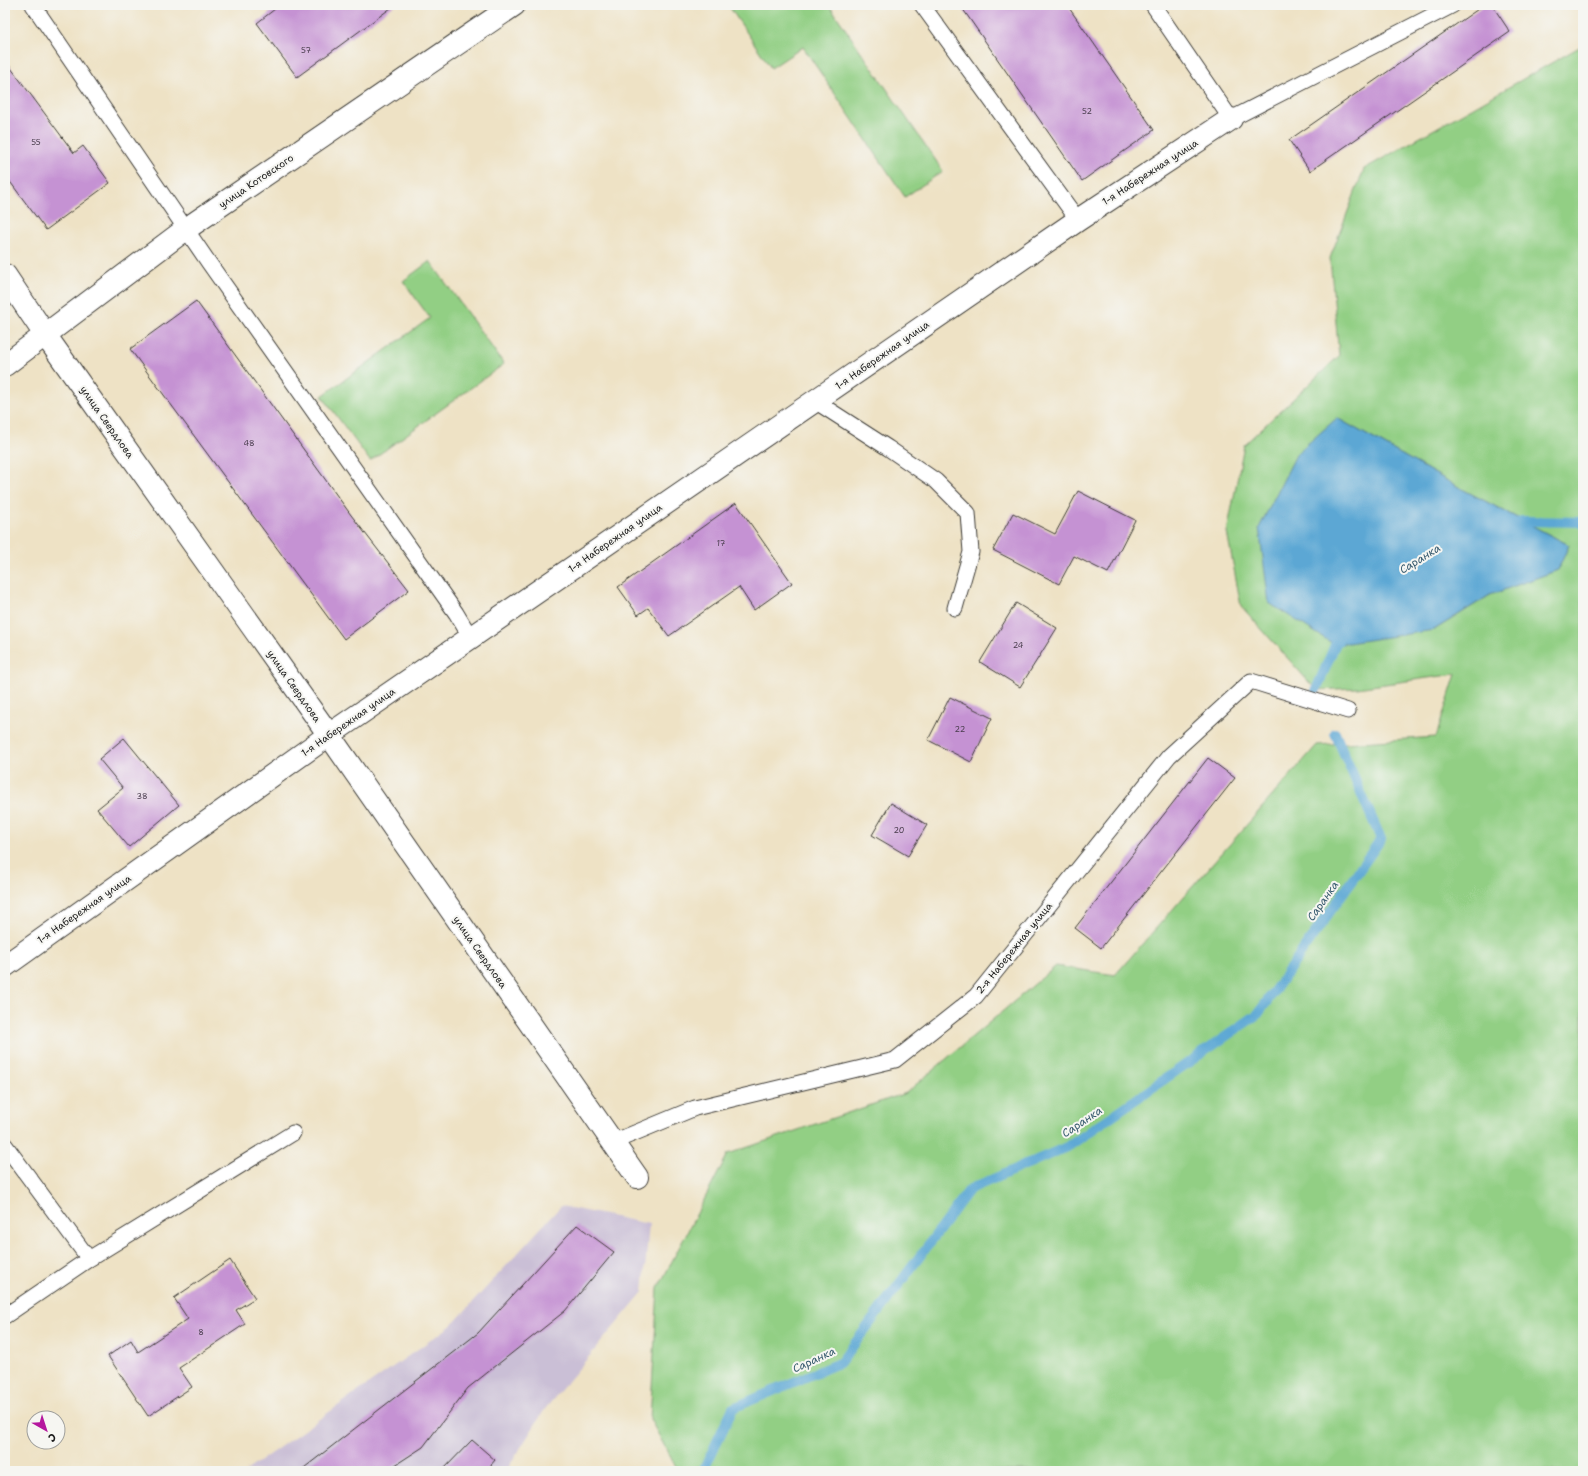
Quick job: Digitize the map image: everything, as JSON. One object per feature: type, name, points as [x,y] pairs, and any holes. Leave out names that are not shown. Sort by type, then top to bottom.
[{"type":"street","name":"улица Котовского","points":[[5,365],[46,336],[186,229],[514,5]]},
{"type":"street","name":"1-я Набережная улица","points":[[5,966],[329,735],[1078,220],[1231,119]]},
{"type":"street","name":"улица Свердлова","points":[[5,275],[46,336],[329,735],[637,1177]]},
{"type":"lane","points":[[33,5],[186,229],[456,613],[471,638]]},
{"type":"lane","points":[[922,5],[1078,220]]},
{"type":"lane","points":[[1154,5],[1231,119],[1453,5]]},
{"type":"lane","points":[[815,401],[936,480],[968,513],[971,552],[955,608]]},
{"type":"lane","name":"2-я Набережная улица","points":[[613,1142],[695,1108],[895,1060],[976,996],[1169,756],[1251,681],[1348,711]]},
{"type":"lane","points":[[5,1316],[89,1259],[293,1133]]},
{"type":"lane","points":[[5,1145],[89,1259]]},
{"type":"shaded area","points":[[561,1206],[649,1224],[643,1292],[545,1409],[506,1471],[246,1471],[452,1325]]},
{"type":"green space","points":[[728,5],[829,5],[943,171],[905,197],[803,47],[771,68]]},
{"type":"green space","points":[[1583,45],[1583,1471],[678,1471],[650,1419],[658,1288],[728,1154],[906,1093],[1056,966],[1115,975],[1317,745],[1436,737],[1456,674],[1357,688],[1316,690],[1241,606],[1227,532],[1244,445],[1339,356],[1330,258],[1364,169]],"holes":[[[1337,418],[1462,489],[1569,545],[1557,570],[1490,595],[1434,630]]]},
{"type":"green space","points":[[430,261],[504,364],[370,461],[322,396],[430,318],[403,281]]},
{"type":"water","points":[[1337,418],[1462,489],[1569,545],[1558,570],[1490,595],[1434,630],[1335,645],[1269,603],[1259,528],[1297,453]]},
{"type":"building","points":[[280,5],[395,5],[297,77],[257,23]]},
{"type":"building","points":[[960,5],[1067,5],[1154,130],[1082,181]]},
{"type":"building","points":[[1484,5],[1492,5],[1510,32],[1310,171],[1289,140]]},
{"type":"building","points":[[5,60],[74,153],[83,146],[110,183],[46,230],[5,175]]},
{"type":"building","points":[[196,301],[351,515],[409,590],[344,639],[130,349]]},
{"type":"building","points":[[1078,491],[1135,520],[1108,573],[1074,556],[1059,584],[993,550],[1013,513],[1055,534]]},
{"type":"building","points":[[736,503],[792,583],[754,610],[739,587],[669,636],[648,608],[638,615],[618,587]]},
{"type":"building","points":[[1016,603],[1057,628],[1020,687],[980,662]]},
{"type":"building","points":[[950,697],[992,718],[971,762],[928,740]]},
{"type":"building","points":[[124,738],[179,805],[129,847],[97,809],[123,788],[99,759]]},
{"type":"building","points":[[1208,758],[1235,778],[1101,948],[1075,928]]},
{"type":"building","points":[[891,803],[927,825],[908,856],[872,835]]},
{"type":"building","points":[[577,1225],[614,1252],[565,1311],[468,1388],[423,1447],[386,1471],[300,1471],[478,1333]]},
{"type":"building","points":[[230,1260],[255,1298],[236,1310],[245,1324],[179,1368],[192,1387],[148,1416],[108,1356],[131,1340],[138,1352],[188,1319],[174,1298]]},
{"type":"building","points":[[472,1440],[495,1460],[486,1471],[442,1471]]},
{"type":"waterway","name":"Саранка","points":[[1510,526],[1522,521],[1583,522]]},
{"type":"waterway","name":"Саранка","points":[[1316,690],[1335,645],[1343,635]]},
{"type":"waterway","name":"Саранка","points":[[703,1471],[733,1408],[841,1362],[970,1189],[1069,1146],[1258,1014],[1381,839],[1335,733]]}]
